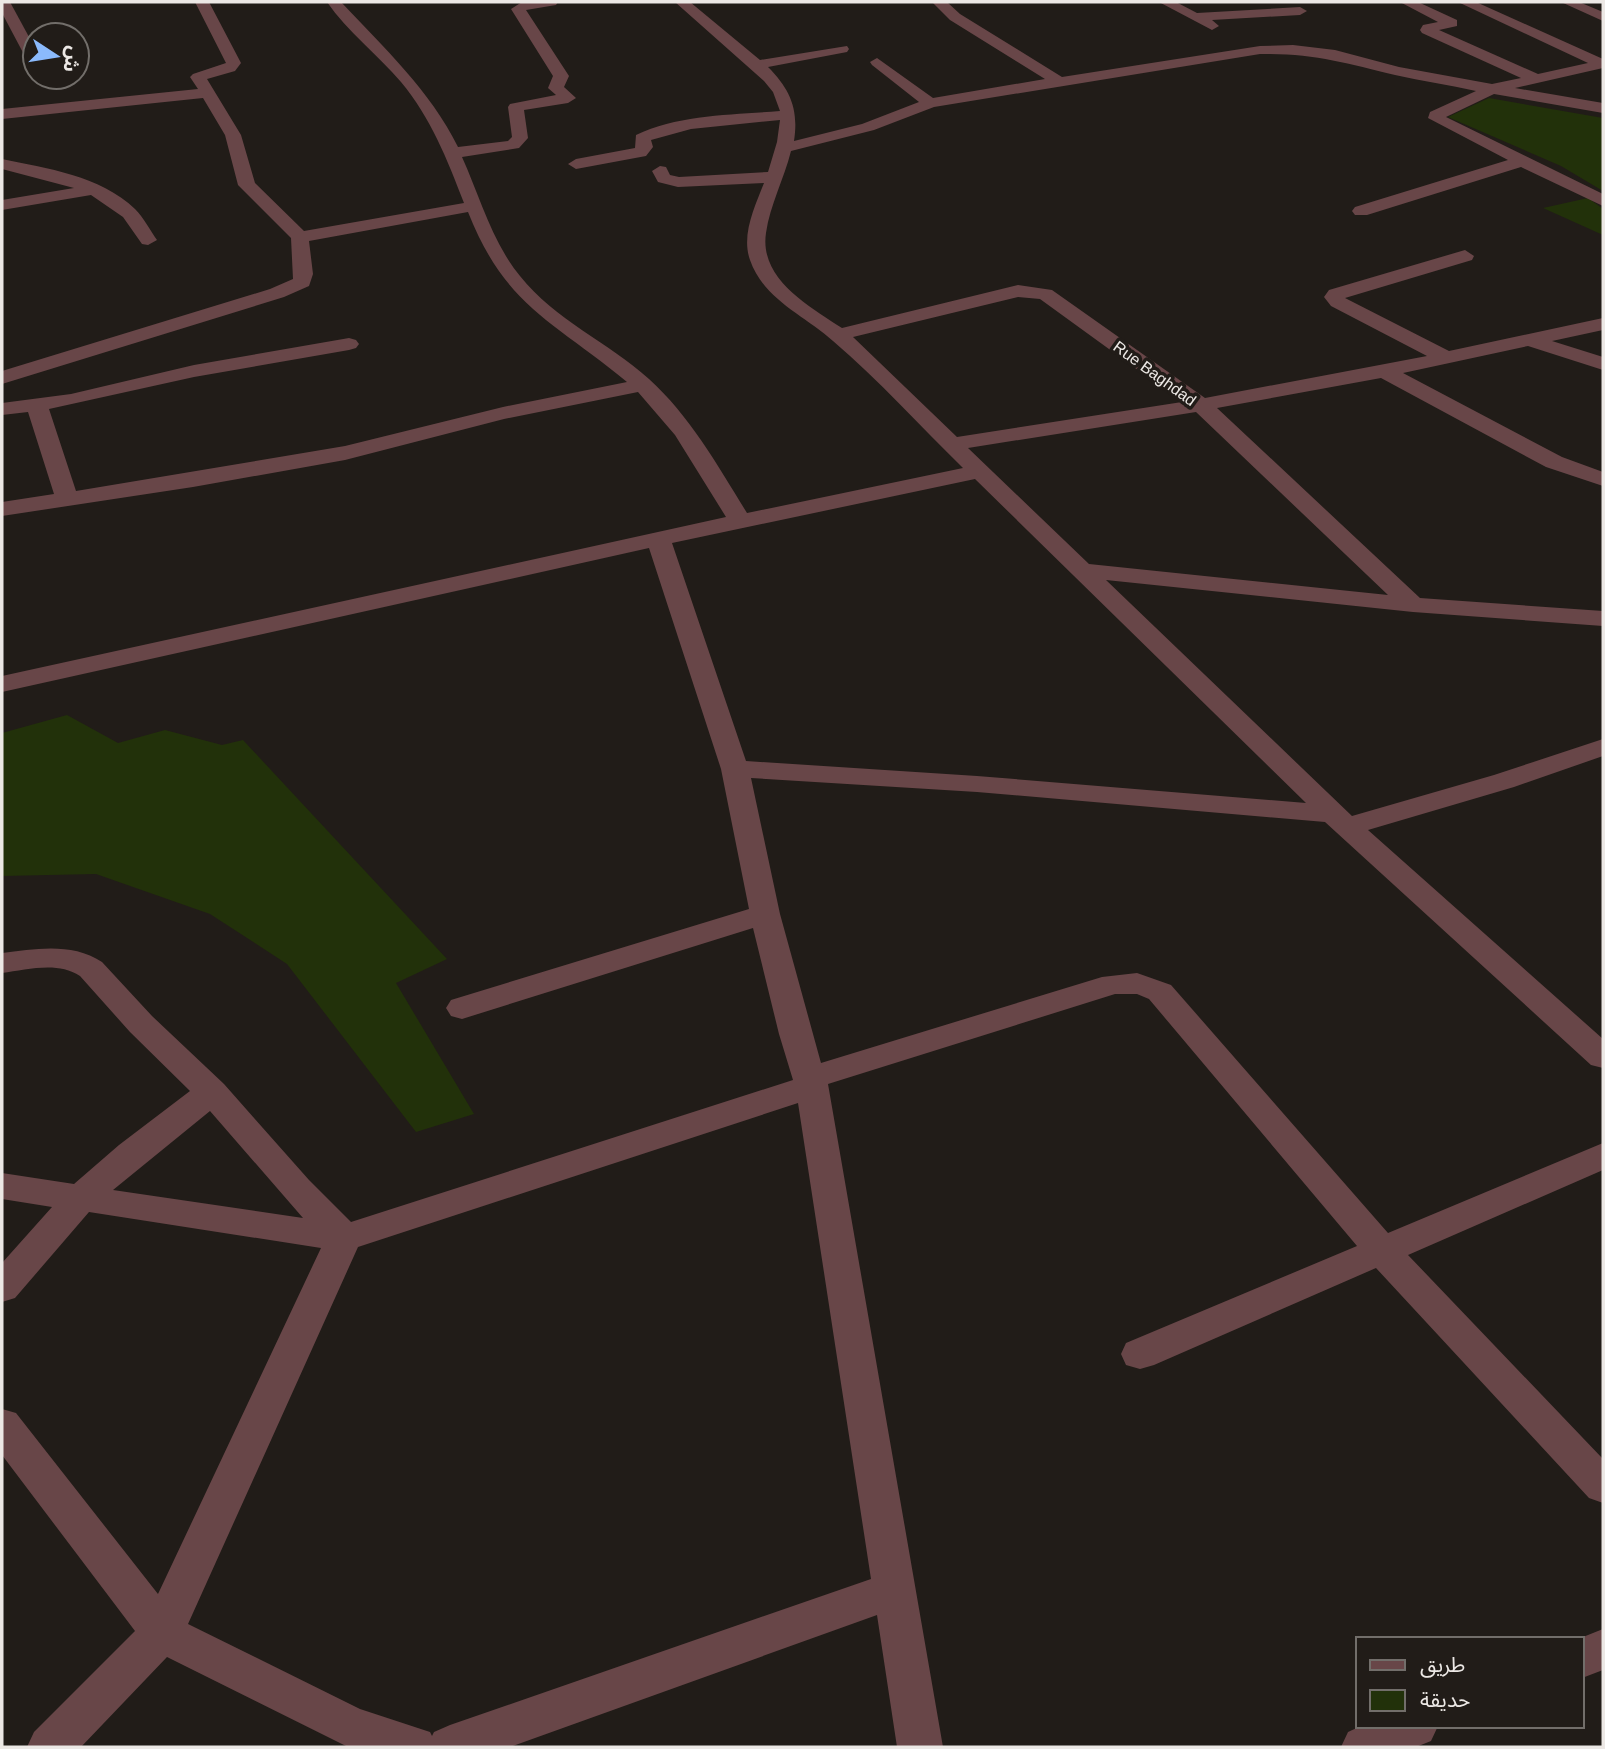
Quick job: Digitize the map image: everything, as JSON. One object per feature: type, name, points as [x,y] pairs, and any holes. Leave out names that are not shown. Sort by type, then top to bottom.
[{"type":"street","points":[[3,2],[21,36]]},
{"type":"street","points":[[2,378],[298,285],[304,274],[300,237],[247,185],[233,135],[198,75],[225,70],[234,63],[202,2]]},
{"type":"street","points":[[334,2],[414,89],[439,124],[488,241],[515,282],[541,306],[642,384],[697,449],[740,521]]},
{"type":"street","points":[[453,153],[513,145],[520,138],[516,107],[568,98],[556,88],[561,76],[518,9],[522,6],[551,2]]},
{"type":"street","points":[[682,2],[756,65],[776,85],[786,101],[785,148],[756,243],[762,267],[774,284],[796,304],[839,335],[1341,821],[1603,1057]]},
{"type":"street","points":[[939,2],[955,17],[1060,82]]},
{"type":"street","points":[[1166,2],[1260,50]]},
{"type":"street","points":[[1407,2],[1452,23],[1427,30],[1539,80]]},
{"type":"street","points":[[1465,2],[1603,64]]},
{"type":"street","points":[[1568,2],[1603,17]]},
{"type":"street","points":[[1194,17],[1300,10]]},
{"type":"street","points":[[756,65],[842,49]]},
{"type":"street","points":[[785,148],[868,127],[930,103],[1260,50],[1297,49],[1335,54],[1398,71],[1603,108]]},
{"type":"street","points":[[877,62],[930,103]]},
{"type":"street","points":[[1603,64],[1492,89],[1436,115],[1436,118],[1603,201]]},
{"type":"street","points":[[2,114],[209,93]]},
{"type":"street","points":[[576,163],[640,152],[645,147],[642,138],[653,132],[717,121],[787,115]]},
{"type":"street","points":[[1360,211],[1525,160]]},
{"type":"street","points":[[2,164],[94,190],[129,213],[148,240]]},
{"type":"street","points":[[660,171],[664,177],[678,182],[775,177]]},
{"type":"street","points":[[2,205],[94,190]]},
{"type":"street","points":[[300,237],[474,206]]},
{"type":"street","points":[[1445,357],[1334,298],[1336,294],[1465,256]]},
{"type":"street","name":"Rue Baghdad","points":[[839,335],[1018,291],[1045,294],[1201,405],[1413,605]]},
{"type":"street","points":[[952,444],[1201,405],[1384,371],[1603,324]]},
{"type":"street","points":[[1532,341],[1603,364]]},
{"type":"street","points":[[2,409],[37,406],[194,371],[349,344]]},
{"type":"street","points":[[1384,371],[1554,462],[1603,479]]},
{"type":"street","points":[[2,509],[193,480],[345,453],[503,413],[642,384]]},
{"type":"street","points":[[37,406],[67,498]]},
{"type":"street","points":[[2,684],[740,521],[981,471]]},
{"type":"street","points":[[659,541],[735,769],[765,914],[811,1082],[892,1591],[920,1747]]},
{"type":"street","points":[[1079,570],[1413,605],[1603,619]]},
{"type":"street","points":[[735,769],[977,784],[1341,821],[1504,781],[1603,747]]},
{"type":"street","points":[[462,1008],[765,914]]},
{"type":"street","points":[[2,963],[51,957],[82,963],[113,990],[141,1024],[212,1092],[296,1189],[344,1238]]},
{"type":"street","points":[[2,1186],[344,1238],[1113,984],[1141,983],[1160,992],[1383,1252],[1603,1486]]},
{"type":"street","points":[[2,1288],[81,1198],[131,1154],[212,1092]]},
{"type":"street","points":[[1140,1354],[1603,1156]]},
{"type":"street","points":[[50,1747],[162,1633],[344,1238]]},
{"type":"street","points":[[2,1425],[162,1633],[351,1727],[414,1747]]},
{"type":"street","points":[[450,1747],[892,1591]]},
{"type":"street","points":[[1584,1657],[1603,1649]]},
{"type":"street","points":[[1364,1747],[1410,1728]]},
{"type":"green space","points":[[1489,98],[1603,118],[1603,191],[1561,166],[1448,117]]},
{"type":"green space","points":[[1588,198],[1603,209],[1603,235],[1543,208]]},
{"type":"green space","points":[[67,715],[118,743],[165,730],[222,745],[243,740],[447,959],[396,983],[474,1114],[416,1132],[287,964],[210,914],[96,874],[2,876],[2,733]]}]
